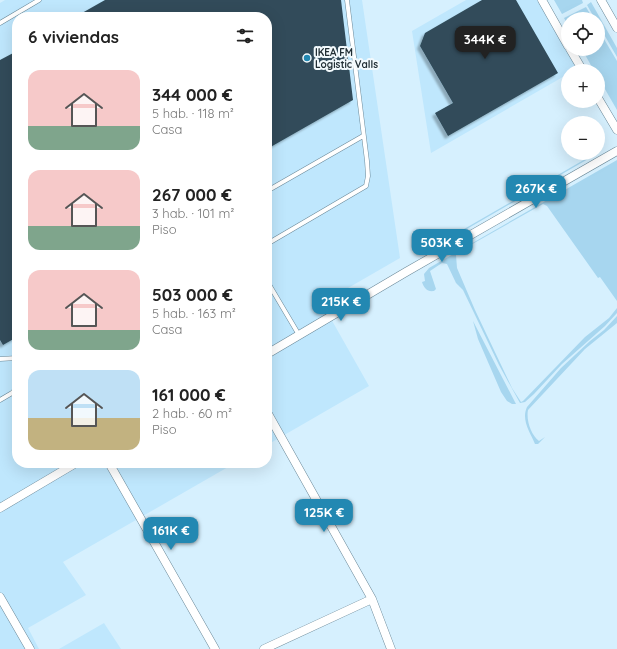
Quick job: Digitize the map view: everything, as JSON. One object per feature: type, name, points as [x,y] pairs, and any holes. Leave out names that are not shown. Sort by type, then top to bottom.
[{"type":"street","points":[[542,0],[561,34]]},
{"type":"street","points":[[601,0],[617,28]]},
{"type":"street","points":[[604,108],[617,130]]},
{"type":"street","points":[[272,351],[617,151]]},
{"type":"street","points":[[272,421],[372,599],[391,649]]},
{"type":"street","points":[[0,508],[68,468]]},
{"type":"street","points":[[112,468],[215,649]]},
{"type":"street","points":[[0,597],[30,649]]},
{"type":"street","points":[[264,649],[372,599]]},
{"type":"lane","points":[[18,12],[39,0]]},
{"type":"lane","points":[[272,241],[366,186],[368,176],[347,0]]},
{"type":"lane","points":[[0,22],[12,15]]},
{"type":"lane","points":[[272,188],[363,136]]},
{"type":"lane","points":[[272,290],[299,335]]},
{"type":"lane","points":[[0,359],[12,358]]},
{"type":"lane","points":[[0,400],[12,393]]},
{"type":"shaded area","points":[[5,0],[362,0],[400,258],[322,303],[369,386],[272,442],[272,12],[12,12],[12,468],[226,468],[63,562],[86,595],[28,628],[39,649],[0,649],[0,3]]},
{"type":"shaded area","points":[[466,0],[537,0],[561,41],[561,56],[569,56],[574,64],[561,64],[561,78],[431,153],[412,31]]},
{"type":"shaded area","points":[[554,0],[582,0],[583,3],[566,12],[561,12]]},
{"type":"shaded area","points":[[591,2],[597,12],[591,12],[587,5]]},
{"type":"shaded area","points":[[586,7],[589,12],[576,12]]},
{"type":"shaded area","points":[[605,27],[617,48],[617,57],[605,36]]},
{"type":"shaded area","points":[[605,41],[617,61],[617,110],[605,89],[605,64],[590,64],[586,56],[605,56]]},
{"type":"shaded area","points":[[584,160],[586,160],[427,252],[426,251]]},
{"type":"shaded area","points":[[617,160],[617,301],[600,277],[598,278],[547,206],[543,204],[460,251],[456,255],[457,268],[475,310],[512,388],[521,402],[585,337],[609,318],[617,308],[617,313],[605,326],[562,364],[534,394],[525,402],[520,403],[499,365],[463,290],[456,283],[447,264],[442,263],[430,271],[436,289],[434,291],[426,289],[424,286],[422,282],[425,281],[424,274],[429,268]]},
{"type":"shaded area","points":[[617,316],[617,323],[585,349],[528,410],[528,423],[531,431],[539,441],[545,437],[538,444],[535,444],[525,417],[527,407],[561,368],[604,330]]},
{"type":"shaded area","points":[[473,321],[516,404],[512,404],[507,401],[501,392],[478,339]]},
{"type":"shaded area","points":[[104,623],[121,649],[59,649]]},
{"type":"building","name":"IKEA FM Logistic Valls","points":[[105,0],[341,0],[353,100],[272,146],[272,12],[84,12]]},
{"type":"building","points":[[482,0],[516,0],[558,73],[448,136],[435,113],[453,103],[420,46],[425,33]]},
{"type":"building","points":[[12,54],[12,340],[3,345],[0,340],[0,60]]},
{"type":"place","name":"IKEA FM Logistic Valls","points":[[307,58]]}]
